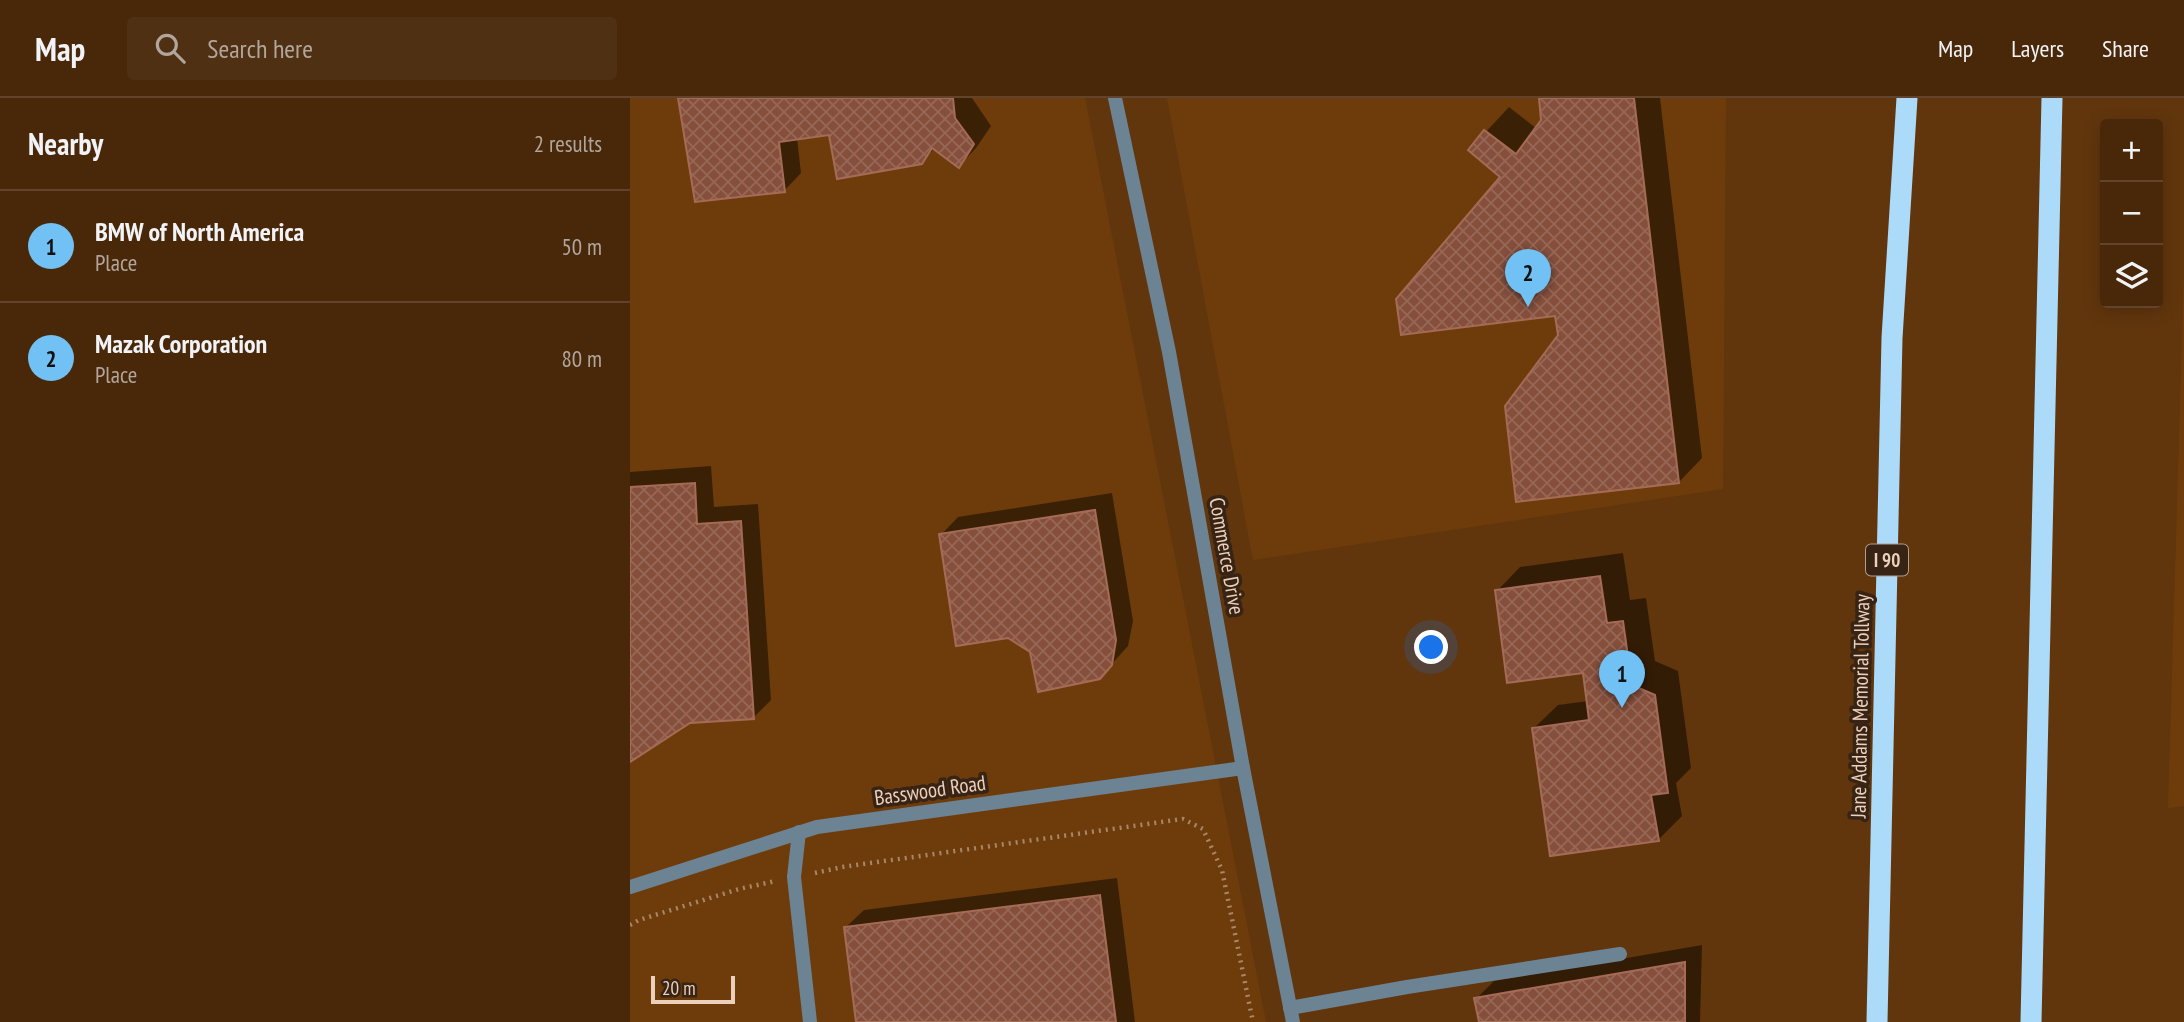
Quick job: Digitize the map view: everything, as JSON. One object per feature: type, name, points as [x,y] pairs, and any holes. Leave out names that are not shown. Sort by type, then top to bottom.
[{"type":"highway","name":"Jane Addams Memorial Tollway","points":[[1877,1022],[1892,338],[1908,98]]},
{"type":"highway","points":[[2031,1022],[2052,98]]},
{"type":"street","name":"Commerce Drive","points":[[1115,98],[1170,352],[1243,768],[1291,1015]]},
{"type":"street","name":"Basswood Road","points":[[630,887],[817,827],[1243,768]]},
{"type":"street","points":[[799,832],[794,877],[810,1022]]},
{"type":"street","points":[[1291,1015],[1407,987],[1620,954]]},
{"type":"path","points":[[630,925],[738,889],[842,867],[1183,819],[1203,829],[1222,870],[1252,1022]]},
{"type":"shaded area","points":[[630,98],[1085,98],[1266,1022],[630,1022]]},
{"type":"shaded area","points":[[1167,98],[1726,98],[1723,489],[1253,560]]},
{"type":"shaded area","points":[[2184,272],[2184,806],[2168,808]]},
{"type":"building","points":[[678,98],[953,98],[955,118],[974,144],[959,168],[932,148],[922,164],[837,179],[829,135],[779,142],[785,192],[695,202]]},
{"type":"building","points":[[1539,98],[1634,98],[1679,483],[1516,502],[1505,406],[1558,335],[1555,316],[1401,335],[1396,299],[1500,177],[1468,150],[1484,130],[1516,154],[1541,120]]},
{"type":"building","points":[[695,483],[697,524],[741,521],[754,719],[690,723],[630,762],[630,487]]},
{"type":"building","points":[[1095,510],[1116,640],[1112,665],[1100,679],[1038,692],[1030,652],[1008,638],[956,646],[939,534]]},
{"type":"building","points":[[1600,576],[1607,623],[1623,621],[1632,685],[1655,695],[1668,793],[1651,795],[1659,841],[1550,856],[1532,728],[1589,720],[1583,673],[1507,683],[1495,590]]},
{"type":"building","points":[[1100,895],[1116,1022],[856,1022],[844,927]]},
{"type":"building","points":[[1685,962],[1685,1022],[1479,1022],[1474,998]]},
{"type":"place","name":"Mazak Corporation","points":[[1528,307]]},
{"type":"place","name":"BMW of North America","points":[[1622,708]]}]
